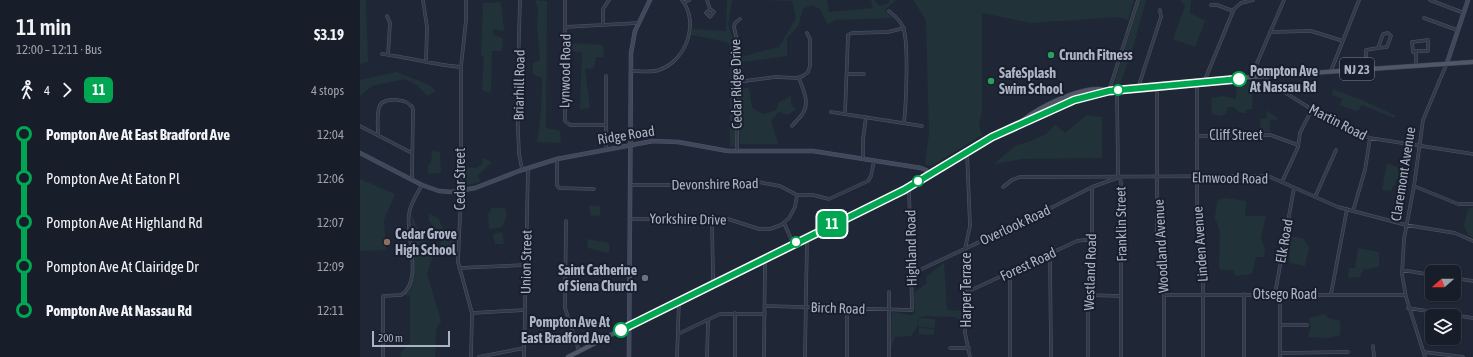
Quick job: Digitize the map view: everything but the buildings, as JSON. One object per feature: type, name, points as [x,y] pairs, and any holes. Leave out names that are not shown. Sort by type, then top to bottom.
[{"type":"main road","points":[[629,357],[632,44],[638,23],[650,0]]},
{"type":"main road","name":"Claremont Avenue","points":[[1447,63],[1468,0]]},
{"type":"main road","name":"NJ 23","points":[[568,357],[806,236],[909,187],[967,151],[1020,123],[1082,97],[1117,90],[1251,77],[1472,61]]},
{"type":"main road","name":"Ridge Road","points":[[360,153],[422,186],[439,191],[461,191],[479,187],[522,169],[557,159],[630,145],[665,141],[710,149],[737,151],[812,151],[921,168],[926,170],[929,175]]},
{"type":"street","points":[[423,0],[426,27],[426,62]]},
{"type":"street","name":"Cedar Street","points":[[466,0],[466,20],[461,67],[461,191],[459,268],[472,313],[471,357]]},
{"type":"street","name":"Briarhill Road","points":[[520,0],[518,111],[519,154],[522,169]]},
{"type":"street","points":[[565,0],[565,27]]},
{"type":"street","points":[[603,25],[604,7],[609,0]]},
{"type":"street","points":[[631,71],[660,70],[681,55],[691,22],[683,1],[689,0]]},
{"type":"street","points":[[707,0],[710,9]]},
{"type":"street","points":[[1109,91],[1138,0]]},
{"type":"street","points":[[1204,82],[1233,11],[1241,2],[1253,0]]},
{"type":"street","points":[[1251,77],[1284,0]]},
{"type":"street","points":[[1331,71],[1359,0]]},
{"type":"street","points":[[1430,0],[1464,13]]},
{"type":"street","points":[[1210,5],[1217,5],[1233,11]]},
{"type":"street","points":[[1138,89],[1161,17],[1160,10]]},
{"type":"street","points":[[889,11],[899,19],[904,28],[906,71],[904,123]]},
{"type":"street","points":[[387,16],[390,23],[388,55]]},
{"type":"street","points":[[1424,18],[1457,30]]},
{"type":"street","name":"Cedar Ridge Drive","points":[[737,151],[738,45],[734,28],[735,23],[740,19]]},
{"type":"street","name":"Lynwood Road","points":[[606,125],[570,125],[565,121],[565,27],[638,23]]},
{"type":"street","points":[[845,114],[847,39],[849,34],[888,32],[904,28]]},
{"type":"street","points":[[1270,32],[1311,30],[1343,42]]},
{"type":"street","points":[[737,82],[775,77],[799,78],[806,74],[810,66],[810,39],[807,33]]},
{"type":"street","points":[[1366,68],[1366,51],[1368,49],[1378,48],[1387,47],[1390,36],[1388,33],[1383,34],[1378,48]]},
{"type":"street","points":[[1416,52],[1428,50],[1428,40],[1412,42],[1413,52],[1416,52],[1416,65]]},
{"type":"street","points":[[382,54],[461,67]]},
{"type":"street","name":"Claremont Avenue","points":[[1425,357],[1408,308],[1402,270],[1406,225],[1414,186],[1424,117],[1447,63]]},
{"type":"street","points":[[847,74],[864,74]]},
{"type":"street","points":[[606,76],[606,149]]},
{"type":"street","name":"Martin Road","points":[[1266,76],[1268,82],[1329,120],[1370,138],[1473,154]]},
{"type":"street","points":[[792,126],[802,115],[806,106],[805,95],[799,78]]},
{"type":"street","name":"Linden Avenue","points":[[1197,83],[1197,235],[1203,267],[1203,357]]},
{"type":"street","name":"Woodland Avenue","points":[[1157,87],[1158,235],[1164,268],[1164,357]]},
{"type":"street","name":"Franklin Street","points":[[1117,90],[1121,182],[1121,357]]},
{"type":"street","points":[[378,134],[379,108],[381,103],[386,101],[408,102],[413,109],[412,180]]},
{"type":"street","points":[[1282,182],[1298,145],[1300,133],[1312,109]]},
{"type":"street","points":[[830,112],[922,126]]},
{"type":"street","points":[[863,159],[862,139],[866,117]]},
{"type":"street","points":[[360,126],[412,153]]},
{"type":"street","name":"Cliff Street","points":[[1197,136],[1270,135],[1298,145]]},
{"type":"street","points":[[1353,211],[1365,170],[1370,138]]},
{"type":"street","points":[[1315,197],[1336,150]]},
{"type":"street","name":"Harper Terrace","points":[[967,151],[970,226],[965,249],[965,333],[970,357]]},
{"type":"street","points":[[557,159],[558,188],[594,189]]},
{"type":"street","points":[[793,243],[784,223],[794,210],[797,195],[812,194],[828,199],[833,198],[868,181],[871,176],[874,161]]},
{"type":"street","name":"Union Street","points":[[524,357],[528,168]]},
{"type":"street","name":"Elmwood Road","points":[[1003,187],[1012,180],[1020,177],[1268,176],[1315,197],[1353,211],[1406,225],[1455,232],[1473,241]]},
{"type":"street","name":"Overlook Road","points":[[911,274],[1040,214],[1092,187],[1120,177]]},
{"type":"street","name":"Devonshire Road","points":[[630,184],[727,185],[752,182],[780,186],[797,195]]},
{"type":"street","points":[[383,357],[383,296],[401,295],[409,287],[412,252],[408,214],[422,186]]},
{"type":"street","points":[[1414,186],[1458,204],[1473,204]]},
{"type":"street","name":"Highland Road","points":[[909,187],[912,310]]},
{"type":"street","name":"Westland Road","points":[[1088,357],[1088,295],[1092,239],[1092,187]]},
{"type":"street","name":"Elk Road","points":[[1275,294],[1294,188]]},
{"type":"street","points":[[1332,294],[1347,209]]},
{"type":"street","name":"Yorkshire Drive","points":[[630,219],[732,220],[764,229],[776,227],[784,223]]},
{"type":"street","points":[[712,219],[714,282]]},
{"type":"street","points":[[566,222],[565,308],[579,351]]},
{"type":"street","points":[[805,357],[806,236]]},
{"type":"street","name":"Forest Road","points":[[965,293],[1079,240],[1092,239]]},
{"type":"street","points":[[1050,253],[1050,357]]},
{"type":"street","points":[[764,357],[765,257]]},
{"type":"street","points":[[459,268],[527,265]]},
{"type":"street","points":[[592,267],[629,268]]},
{"type":"street","points":[[1402,270],[1425,273]]},
{"type":"street","points":[[1010,272],[1010,357]]},
{"type":"street","points":[[1461,279],[1473,281]]},
{"type":"street","points":[[888,357],[889,292]]},
{"type":"street","name":"Otsego Road","points":[[1164,296],[1203,294],[1405,295]]},
{"type":"street","points":[[1244,294],[1244,357]]},
{"type":"street","points":[[1280,294],[1280,355],[1348,352]]},
{"type":"street","points":[[1088,295],[1121,296]]},
{"type":"street","points":[[677,357],[679,300]]},
{"type":"street","name":"Birch Road","points":[[765,306],[912,310]]},
{"type":"street","points":[[847,308],[847,357]]},
{"type":"street","points":[[1408,308],[1473,318]]},
{"type":"street","points":[[472,313],[525,310]]},
{"type":"street","points":[[735,313],[735,357]]},
{"type":"street","points":[[678,334],[720,314],[765,314]]},
{"type":"street","points":[[707,357],[708,320]]},
{"type":"street","points":[[1280,325],[1307,324]]},
{"type":"street","points":[[1373,346],[1374,357]]},
{"type":"street","points":[[479,357],[524,348]]},
{"type":"street","points":[[950,348],[969,348]]},
{"type":"street","points":[[1424,352],[1463,357]]},
{"type":"shaded area","points":[[360,0],[366,0],[368,62],[360,64]]},
{"type":"shaded area","points":[[535,0],[547,1],[546,128],[560,131],[561,143],[537,142],[541,110],[542,78],[533,74],[533,63],[540,60],[537,26],[538,9]]},
{"type":"shaded area","points":[[727,0],[732,0],[728,25],[737,49],[735,72],[735,146],[730,147],[730,45],[727,42],[691,35],[692,29],[726,31]]},
{"type":"shaded area","points":[[763,0],[827,0],[829,12],[873,8],[871,0],[874,0],[879,6],[889,3],[889,0],[896,0],[885,10],[893,18],[835,20],[828,25],[820,9],[811,5],[803,9],[798,26],[787,38],[787,56],[743,62],[742,89],[749,87],[752,108],[764,114],[776,110],[779,102],[791,96],[791,105],[796,109],[788,115],[779,112],[771,121],[778,144],[740,144],[740,57],[779,47],[796,18],[792,1]]},
{"type":"shaded area","points":[[913,0],[1134,0],[1128,20],[1117,17],[1031,23],[982,13],[982,110],[979,125],[982,135],[931,166],[925,164],[929,134],[926,20]]},
{"type":"shaded area","points":[[1140,0],[1146,0],[1133,47],[1119,87],[1115,87],[1114,84]]},
{"type":"shaded area","points":[[1180,0],[1191,0],[1190,13],[1205,21],[1195,47],[1173,39],[1185,6]]},
{"type":"shaded area","points":[[501,2],[504,31],[493,29],[494,35],[503,38],[502,51],[492,51],[491,93],[482,90],[484,57],[481,55],[483,3]]},
{"type":"shaded area","points":[[567,43],[603,45],[604,57],[596,57],[594,68],[585,69],[590,108],[580,109],[582,52],[568,51]]},
{"type":"shaded area","points":[[397,72],[429,85],[436,91],[427,96],[417,85],[404,79],[372,86],[360,96],[360,80]]},
{"type":"shaded area","points":[[1253,81],[1252,109],[1247,109],[1245,113],[1243,113],[1236,110],[1234,107],[1228,107],[1226,113],[1220,116],[1212,114],[1211,98],[1223,96],[1236,99],[1237,82]]},
{"type":"shaded area","points":[[1333,89],[1362,100],[1396,116],[1394,118],[1362,105],[1357,111],[1339,105],[1343,99],[1332,95]]},
{"type":"shaded area","points":[[1266,110],[1279,119],[1270,121],[1270,132],[1261,132],[1260,119],[1267,118]]},
{"type":"shaded area","points":[[1087,115],[1102,117],[1102,158],[1022,159],[994,164],[1016,145],[1026,143],[1046,134],[1055,125],[1065,133]]},
{"type":"shaded area","points":[[432,151],[440,152],[441,173],[428,174],[428,165],[431,162]]},
{"type":"shaded area","points":[[483,158],[492,162],[478,175],[480,182],[463,186],[462,167],[476,168],[482,165]]},
{"type":"shaded area","points":[[1387,163],[1399,168],[1399,175],[1391,191],[1382,190]]},
{"type":"shaded area","points":[[360,179],[395,194],[384,220],[386,250],[360,251]]},
{"type":"shaded area","points":[[1225,198],[1246,201],[1245,216],[1266,216],[1261,238],[1265,248],[1264,257],[1256,257],[1252,274],[1236,276],[1233,270],[1221,270],[1219,266],[1220,232],[1215,218],[1217,201]]},
{"type":"shaded area","points":[[589,205],[600,206],[600,216],[590,215]]},
{"type":"shaded area","points":[[1473,207],[1473,238],[1468,235],[1464,225],[1468,209]]},
{"type":"shaded area","points":[[491,208],[505,208],[507,215],[502,227],[489,229],[488,213],[491,212]]},
{"type":"shaded area","points":[[429,213],[439,219],[444,231],[454,237],[455,250],[447,250],[433,254],[427,274],[441,321],[436,330],[435,357],[401,357],[400,353],[410,343],[410,295],[403,295],[408,291],[414,263],[414,243],[411,214],[421,235],[432,246],[438,248],[443,238],[429,221]]},
{"type":"shaded area","points":[[502,232],[504,244],[495,244],[493,234]]},
{"type":"shaded area","points":[[1289,236],[1303,238],[1309,247],[1305,266],[1290,263]]},
{"type":"shaded area","points":[[587,239],[609,243],[609,253],[588,248]]},
{"type":"shaded area","points":[[1358,248],[1379,252],[1379,267],[1363,270],[1360,277],[1348,278],[1349,268],[1355,268]]},
{"type":"shaded area","points":[[944,263],[947,310],[962,311],[962,328],[959,328],[957,317],[925,316],[918,318],[917,327],[911,336],[895,337],[891,348],[892,312],[911,315],[915,313],[914,293],[927,283],[926,277]]},
{"type":"shaded area","points":[[1325,314],[1329,318],[1340,321],[1340,335],[1329,338],[1308,337],[1311,326],[1309,318]]},
{"type":"shaded area","points":[[919,318],[935,319],[935,328],[918,327]]},
{"type":"shaded area","points":[[919,328],[934,329],[934,335],[919,334]]},
{"type":"bus line","name":"11","points":[[621,330],[806,236],[904,190],[980,143],[1020,123],[1074,100],[1109,91],[1239,79]]},
{"type":"place","name":"Crunch Fitness","points":[[1051,55]]},
{"type":"place","name":"Pompton Ave At Nassau Rd","points":[[1239,79]]},
{"type":"place","name":"SafeSplash Swim School","points":[[991,81]]},
{"type":"place","name":"Cedar Grove High School","points":[[387,242]]},
{"type":"place","name":"Saint Catherine of Siena Church","points":[[645,278]]},
{"type":"place","name":"Pompton Ave At East Bradford Ave","points":[[621,330]]}]
